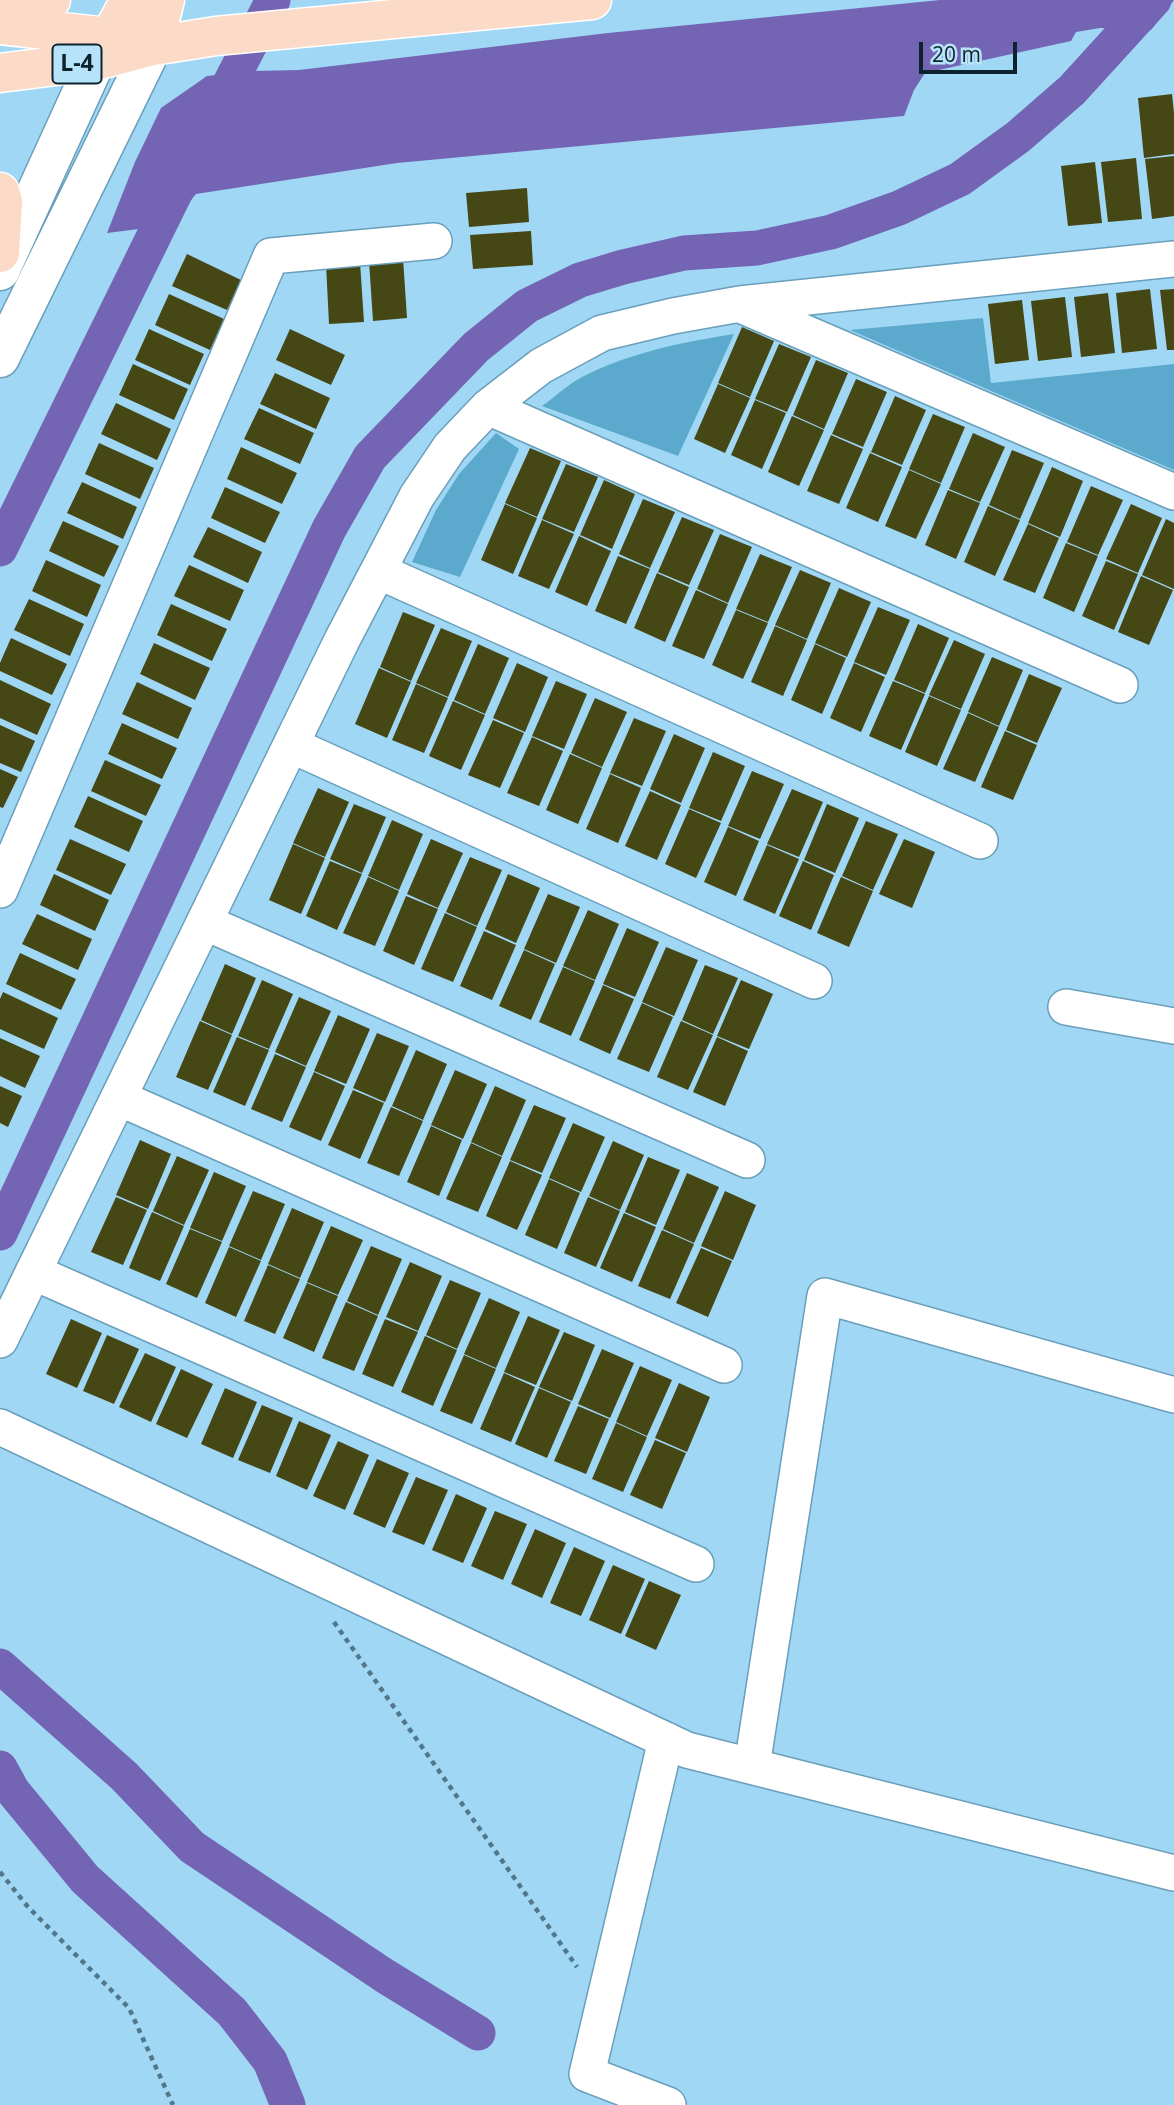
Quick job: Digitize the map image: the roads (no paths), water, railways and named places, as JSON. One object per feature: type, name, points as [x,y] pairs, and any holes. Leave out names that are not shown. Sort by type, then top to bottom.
[{"type":"main road","points":[[0,18],[51,0]]},
{"type":"main road","name":"L-4","points":[[102,49],[130,0]]},
{"type":"main road","points":[[0,358],[153,46],[165,0]]},
{"type":"main road","name":"L-4","points":[[0,72],[102,49],[592,0]]},
{"type":"main road","name":"L-4","points":[[0,25],[102,49]]},
{"type":"main road","points":[[0,271],[102,49]]},
{"type":"main road","points":[[0,192],[3,202],[0,253]]},
{"type":"street","points":[[0,890],[271,256],[434,241]]},
{"type":"street","points":[[0,1340],[290,745],[416,495],[450,447],[488,407],[541,366],[602,334],[673,316],[740,304],[1174,259]]},
{"type":"street","points":[[740,304],[1174,492]]},
{"type":"street","points":[[488,407],[1120,685]]},
{"type":"street","points":[[378,571],[981,841]]},
{"type":"street","points":[[290,745],[814,981]]},
{"type":"street","points":[[204,922],[747,1160]]},
{"type":"street","points":[[1066,1007],[1174,1026]]},
{"type":"street","points":[[119,1098],[724,1365]]},
{"type":"street","points":[[33,1272],[696,1564]]},
{"type":"street","points":[[752,1766],[825,1296],[1174,1395]]},
{"type":"street","points":[[0,1427],[687,1750],[1174,1873]]},
{"type":"street","points":[[666,1740],[587,2074],[668,2105]]},
{"type":"waterway","points":[[213,116],[273,0]]},
{"type":"waterway","points":[[0,1233],[329,529],[370,457],[476,347],[527,306],[580,280],[684,253],[757,248],[831,232],[899,208],[960,179],[1018,137],[1072,90],[1154,0]]},
{"type":"waterway","points":[[0,549],[179,185]]},
{"type":"waterway","points":[[0,1666],[124,1776],[192,1847],[385,1976],[478,2033]]},
{"type":"waterway","points":[[0,1768],[12,1790],[85,1879],[232,2012],[270,2061],[288,2105]]}]
